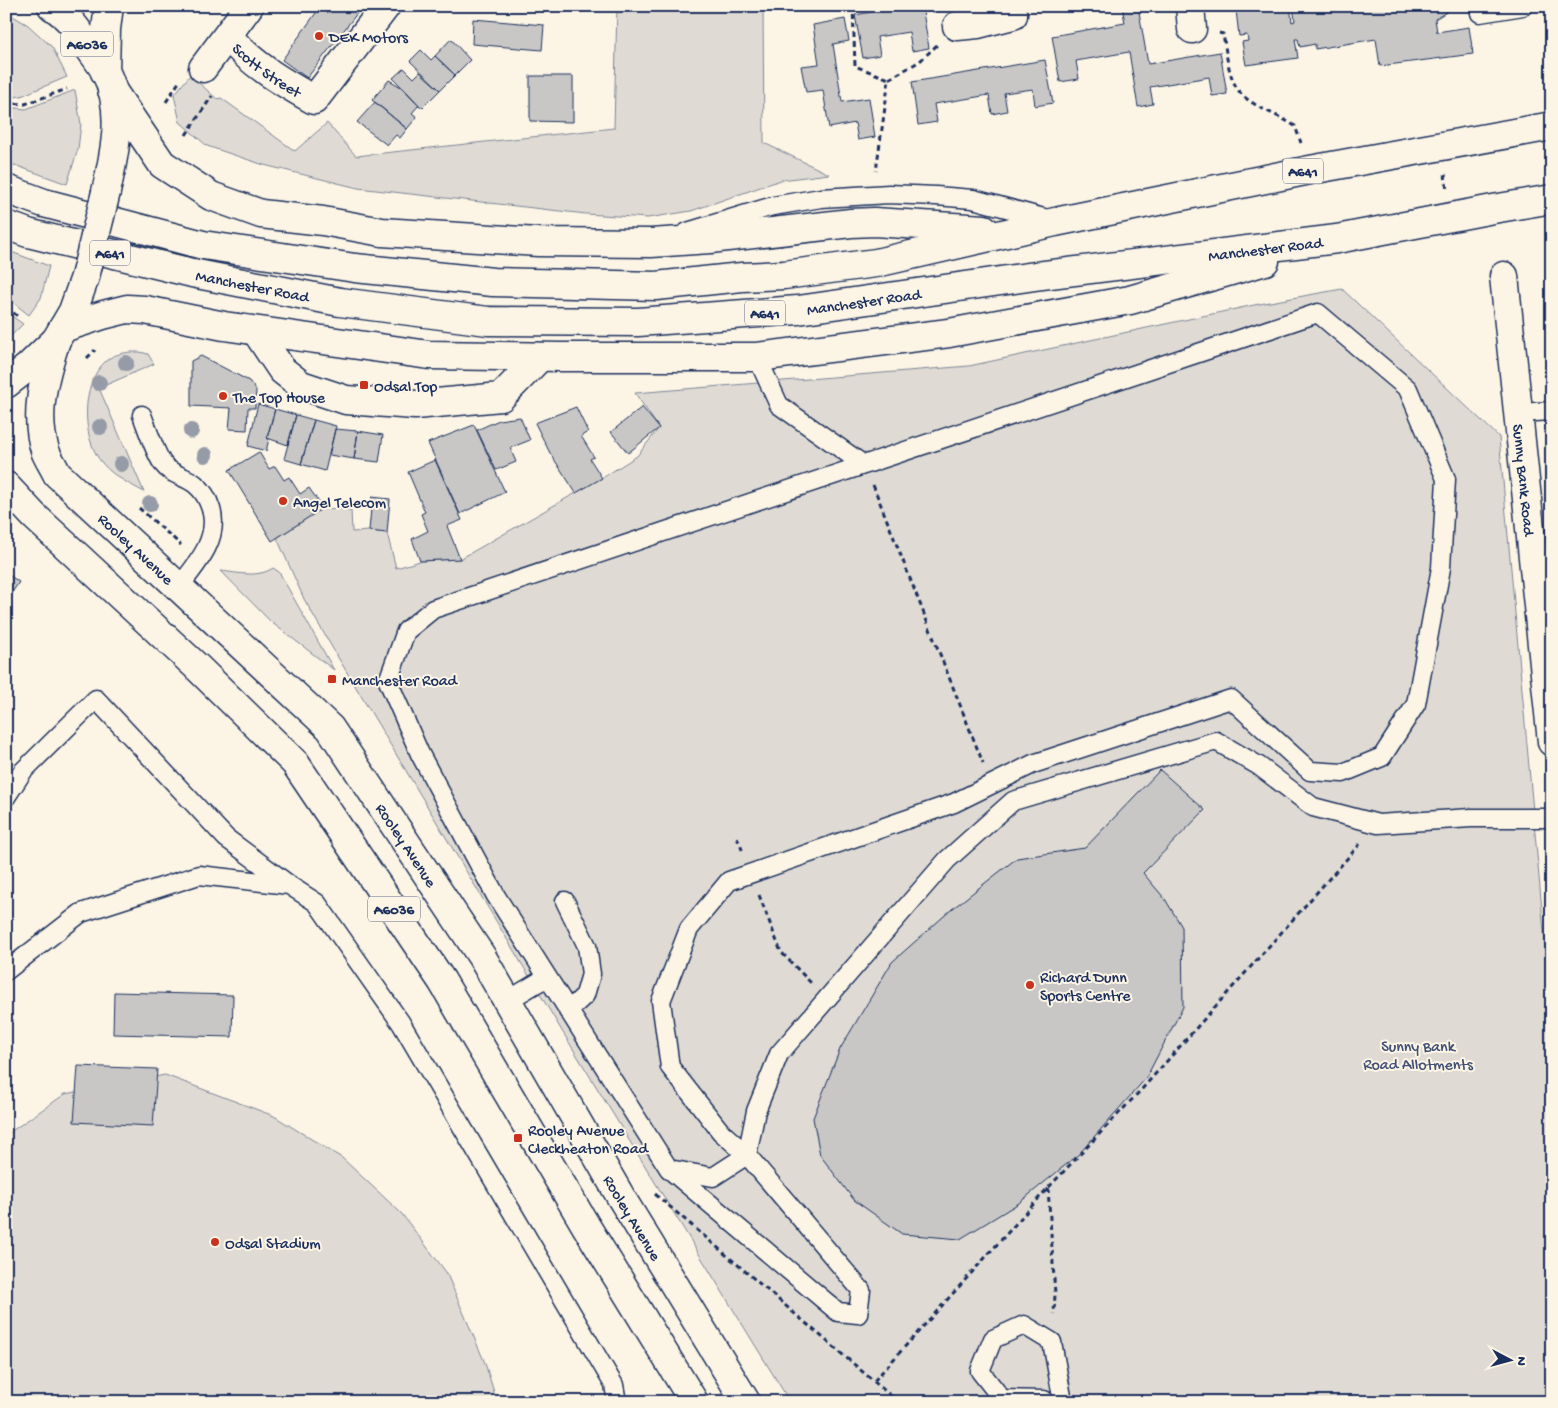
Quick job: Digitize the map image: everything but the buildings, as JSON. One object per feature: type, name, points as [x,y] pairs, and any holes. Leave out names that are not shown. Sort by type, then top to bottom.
[{"type":"main road","name":"A6036","points":[[6,384],[28,367],[60,334],[73,311],[85,277],[106,192],[117,133],[116,109],[109,81],[74,25],[52,6]]},
{"type":"main road","points":[[109,6],[106,29],[109,81],[162,164],[211,196],[261,214],[323,221],[382,232],[538,242],[651,243],[710,239],[874,222],[1016,230]]},
{"type":"main road","points":[[192,74],[228,36],[249,6]]},
{"type":"main road","name":"Scott Street","points":[[228,36],[241,51],[276,79],[314,100],[386,6]]},
{"type":"main road","points":[[971,19],[1013,15]]},
{"type":"main road","name":"Manchester Road","points":[[6,189],[44,203],[204,245],[355,268],[493,282],[656,286],[742,277],[784,275],[876,263],[1016,230],[1310,170],[1552,126]]},
{"type":"main road","name":"Manchester Road","points":[[17,229],[192,273],[340,302],[488,321],[629,322],[798,310],[1035,276],[1337,239],[1552,199]]},
{"type":"main road","points":[[60,334],[102,315],[127,309],[145,310],[256,331],[429,354],[540,357],[757,358],[949,333],[1130,300],[1337,239]]},
{"type":"main road","name":"Sunny Bank Road","points":[[1504,276],[1552,742]]},
{"type":"main road","points":[[256,331],[282,370],[301,386],[346,400],[415,405],[502,397],[540,357]]},
{"type":"main road","name":"Rooley Avenue","points":[[60,334],[48,365],[42,390],[42,434],[46,454],[57,474],[330,728],[482,957],[622,1199],[746,1402]]},
{"type":"main road","name":"A6036","points":[[6,486],[34,516],[196,666],[295,763],[442,982],[586,1226],[694,1402]]},
{"type":"lane","points":[[1480,13],[1523,6]]},
{"type":"lane","points":[[651,243],[773,206],[821,198],[873,195],[936,196],[973,199],[1055,222]]},
{"type":"lane","points":[[1318,313],[1408,389],[1446,479],[1441,568],[1416,704],[1382,757],[1343,773],[1310,771],[1231,699],[1033,764],[954,803],[728,881],[689,928],[661,1001],[670,1068],[721,1132],[746,1155],[860,1290],[858,1314],[838,1312],[669,1169],[496,896],[420,754],[388,681],[406,631],[433,609],[864,465],[1318,313]]},
{"type":"lane","points":[[757,358],[778,405],[864,465]]},
{"type":"lane","points":[[1517,413],[1552,411]]},
{"type":"lane","points":[[142,415],[162,463],[171,472],[191,480],[203,490],[209,501],[214,520],[211,540],[198,562],[179,587]]},
{"type":"lane","points":[[6,797],[24,771],[96,699],[226,838],[289,885],[317,902],[401,1023],[614,1385],[617,1402]]},
{"type":"lane","points":[[669,1169],[713,1177],[746,1155],[756,1111],[779,1054],[947,860],[1013,801],[1216,741],[1259,766],[1313,808],[1378,824],[1471,818],[1552,818]]},
{"type":"lane","points":[[991,784],[1013,801]]},
{"type":"lane","points":[[6,971],[80,913],[199,875],[289,885]]},
{"type":"lane","points":[[565,901],[587,946],[591,974],[586,995],[568,1011]]},
{"type":"lane","points":[[507,1001],[547,977]]},
{"type":"lane","points":[[1046,1402],[1044,1400],[1002,1399],[980,1371],[993,1340],[1024,1326],[1052,1342],[1062,1402]]},
{"type":"path","points":[[853,6],[855,66],[889,79]]},
{"type":"path","points":[[1191,17],[1223,34],[1231,74],[1237,89],[1246,99],[1295,126],[1310,170]]},
{"type":"path","points":[[889,79],[920,61],[971,19]]},
{"type":"path","points":[[166,102],[192,74]]},
{"type":"path","points":[[873,195],[889,79]]},
{"type":"path","points":[[6,103],[25,104],[67,89]]},
{"type":"path","points":[[186,135],[210,97]]},
{"type":"path","points":[[1444,167],[1448,193],[1459,192],[1462,215]]},
{"type":"path","points":[[6,306],[20,318]]},
{"type":"path","points":[[864,465],[991,784]]},
{"type":"path","points":[[874,1381],[1048,1188],[1142,1089],[1378,824]]},
{"type":"path","points":[[737,837],[781,952],[826,1000]]},
{"type":"path","points":[[1048,1188],[1055,1294],[1052,1342]]},
{"type":"path","points":[[650,1190],[898,1402]]},
{"type":"green space","points":[[617,6],[763,6],[764,143],[829,174],[781,180],[691,211],[648,218],[586,214],[358,188],[264,165],[207,146],[180,122],[174,95],[190,75],[217,99],[221,98],[295,151],[327,123],[356,156],[614,128]]},
{"type":"green space","points":[[6,12],[28,25],[52,47],[67,77],[21,96],[6,98]]},
{"type":"green space","points":[[75,90],[81,124],[78,149],[67,184],[6,162],[6,107],[26,109]]},
{"type":"green space","points":[[6,250],[49,266],[41,298],[29,315],[6,297]]},
{"type":"green space","name":"Sunny Bank Road Allotments","points":[[1342,289],[1499,437],[1552,1020],[1552,1402],[790,1402],[562,1031],[333,649],[304,599],[277,538],[323,508],[351,510],[352,532],[387,533],[396,568],[420,561],[460,559],[637,456],[659,428],[635,393],[969,366],[1259,304]]},
{"type":"green space","points":[[6,312],[23,324],[6,341]]},
{"type":"green space","points":[[131,352],[148,354],[154,364],[99,388],[144,492],[107,469],[96,454],[87,427],[88,397],[91,383],[98,371],[111,357]]},
{"type":"green space","points":[[273,568],[279,572],[334,670],[271,622],[221,571],[255,574]]},
{"type":"green space","name":"Odsal Stadium","points":[[165,1075],[274,1116],[342,1158],[401,1213],[446,1272],[485,1363],[497,1402],[6,1402],[6,1137],[13,1130],[65,1094]]},
{"type":"place","name":"DEK Motors","points":[[319,36]]},
{"type":"place","name":"Odsal Top","points":[[364,385]]},
{"type":"place","name":"The Top House","points":[[223,396]]},
{"type":"place","name":"Angel Telecom","points":[[283,501]]},
{"type":"place","name":"Manchester Road","points":[[332,679]]},
{"type":"place","name":"Richard Dunn Sports Centre","points":[[1030,985]]},
{"type":"place","name":"Rooley Avenue Cleckheaton Road","points":[[518,1138]]},
{"type":"place","name":"Odsal Stadium","points":[[215,1242]]}]
